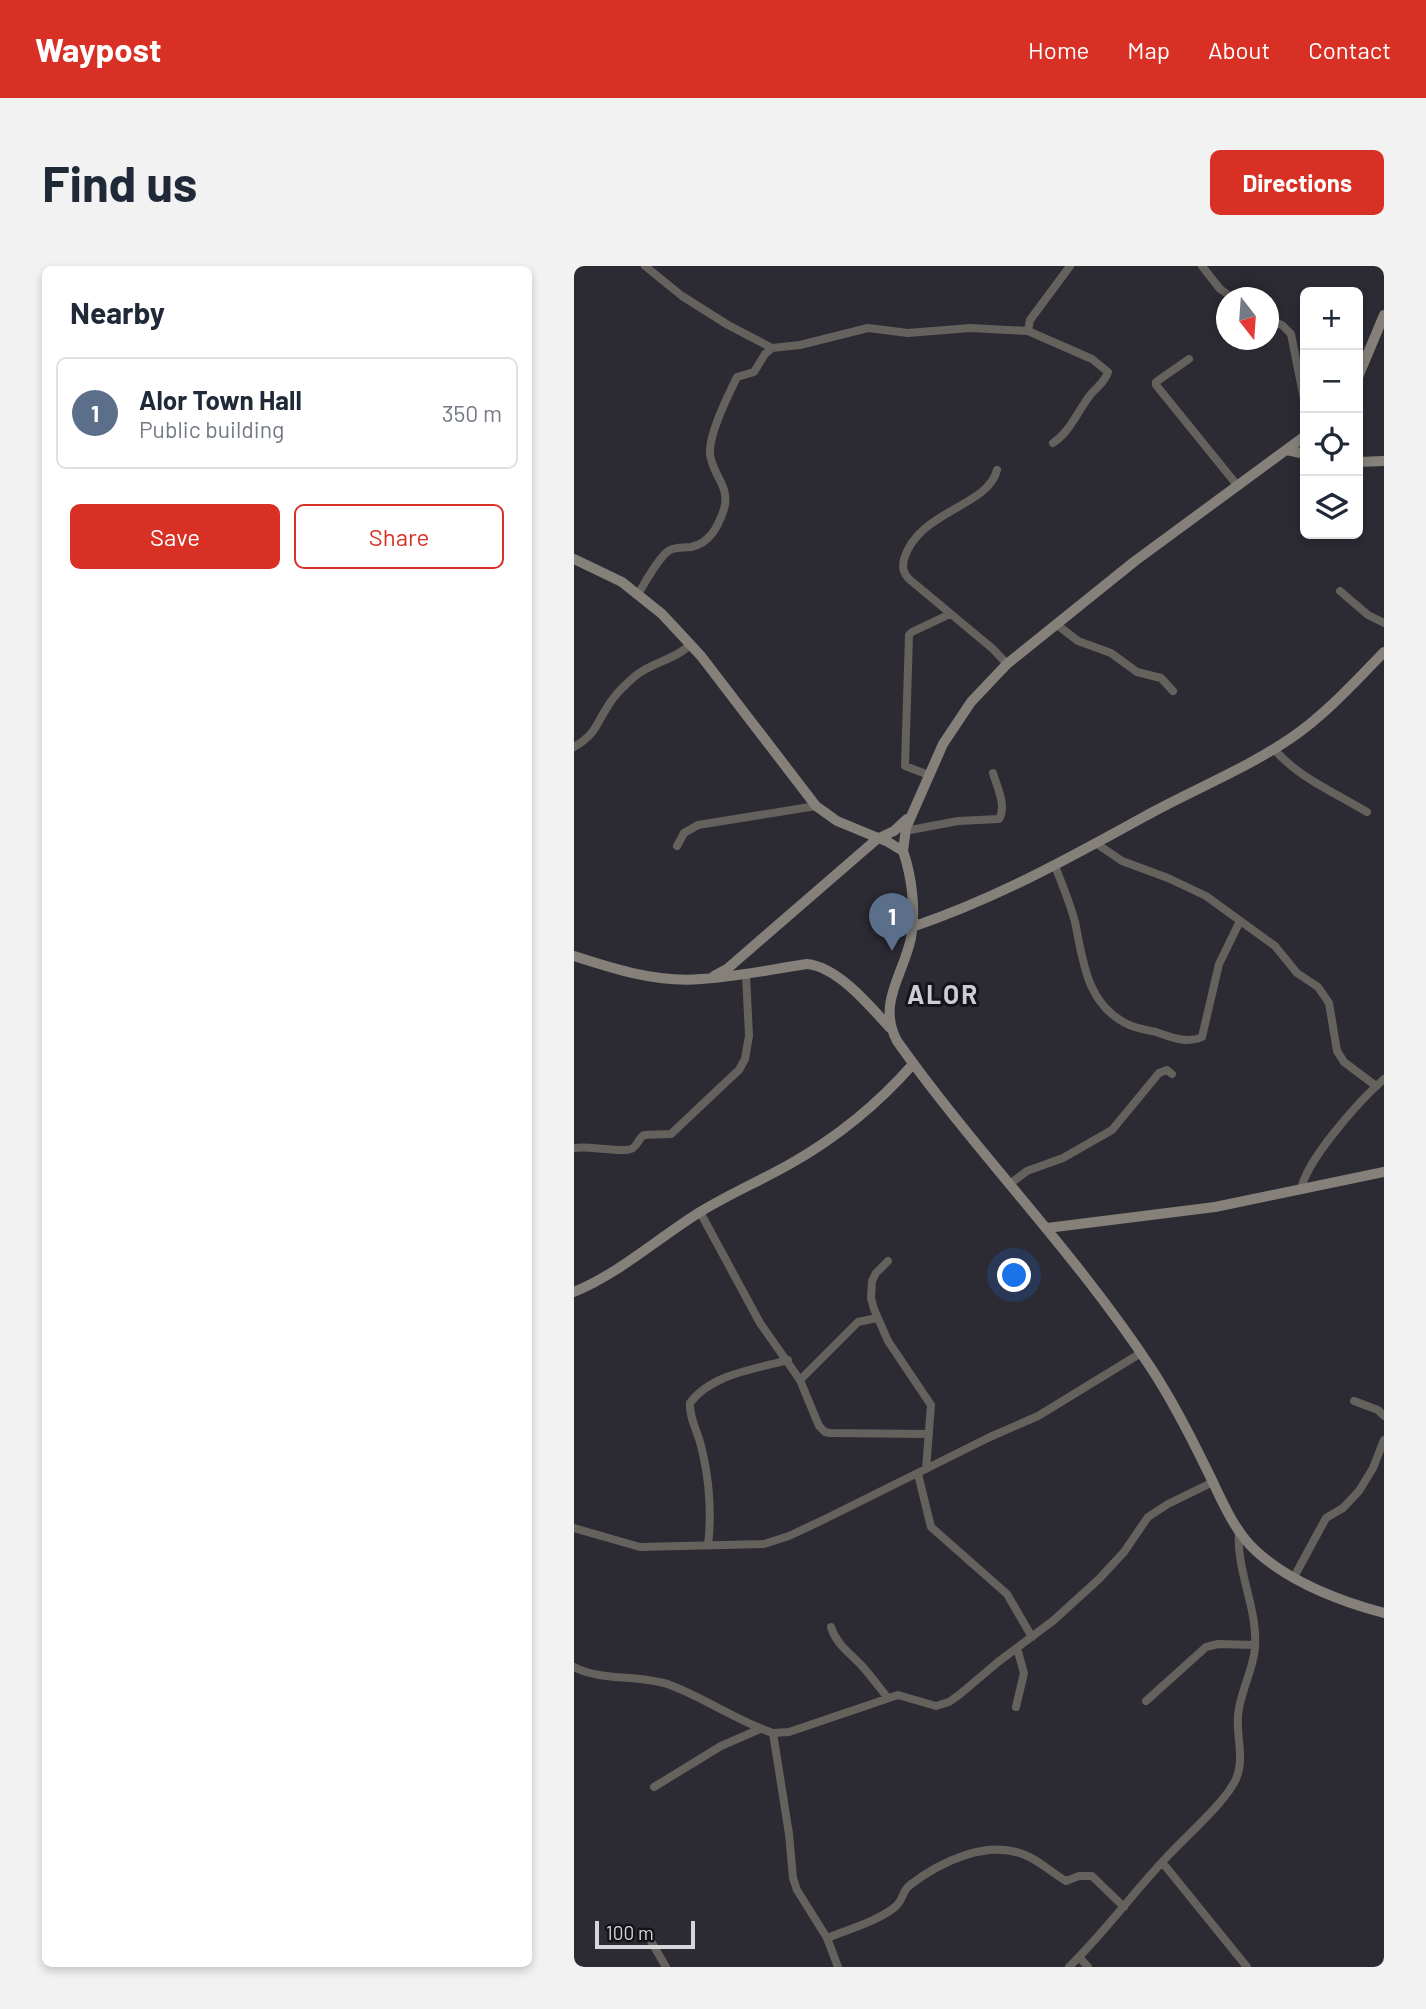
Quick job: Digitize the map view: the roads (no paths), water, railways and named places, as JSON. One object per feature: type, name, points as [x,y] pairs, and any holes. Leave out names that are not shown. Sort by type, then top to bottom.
[{"type":"main road","points":[[1363,365],[1384,314]]},
{"type":"main road","points":[[890,1028],[890,1002],[905,960],[912,927],[911,887],[903,851],[905,831],[954,725],[971,702],[1007,664],[1135,561],[1300,440]]},
{"type":"main road","points":[[1287,450],[1300,453]]},
{"type":"main road","points":[[1363,462],[1384,461]]},
{"type":"main road","points":[[574,559],[622,582],[662,614],[690,645],[816,806],[836,821],[903,851]]},
{"type":"main road","points":[[912,927],[964,908],[1055,866],[1274,749],[1310,725],[1384,652]]},
{"type":"main road","points":[[738,971],[877,839],[894,831],[912,813]]},
{"type":"main road","points":[[574,956],[635,974],[668,978],[708,979],[738,971],[817,965],[852,988],[890,1028],[913,1063],[1118,1318],[1181,1418],[1239,1532],[1256,1551],[1294,1577],[1352,1605],[1384,1613]]},
{"type":"main road","points":[[574,1292],[606,1276],[699,1212],[792,1163],[828,1140],[881,1098],[913,1063]]},
{"type":"main road","points":[[1047,1228],[1215,1207],[1384,1172]]},
{"type":"street","points":[[645,266],[682,296],[727,325],[772,348],[800,345],[868,328],[908,333],[970,328],[1028,331],[1091,359],[1108,372],[1068,429],[1053,443]]},
{"type":"street","points":[[1028,331],[1030,320],[1070,266]]},
{"type":"street","points":[[1202,266],[1218,287]]},
{"type":"street","points":[[1279,325],[1291,334],[1300,379]]},
{"type":"street","points":[[638,594],[665,554],[675,549],[702,544],[712,536],[726,499],[710,454],[713,437],[737,377],[754,373],[765,354],[772,348]]},
{"type":"street","points":[[1189,359],[1156,382],[1156,386],[1237,485]]},
{"type":"street","points":[[997,470],[994,480],[984,489],[923,528],[914,538],[902,566],[904,573],[1007,664]]},
{"type":"street","points":[[1340,591],[1368,615],[1384,623]]},
{"type":"street","points":[[929,775],[905,766],[909,635],[950,614]]},
{"type":"street","points":[[1056,624],[1078,641],[1111,653],[1137,672],[1161,678],[1173,691]]},
{"type":"street","points":[[574,747],[589,738],[609,703],[632,678],[655,663],[680,654],[690,645]]},
{"type":"street","points":[[1274,749],[1298,771],[1367,812]]},
{"type":"street","points":[[905,831],[958,821],[999,819],[1003,813],[1002,803],[993,773]]},
{"type":"street","points":[[677,846],[684,833],[698,825],[816,806]]},
{"type":"street","points":[[1097,844],[1122,861],[1206,896],[1275,946],[1297,972],[1318,987],[1329,1003],[1338,1051],[1343,1062],[1376,1086]]},
{"type":"street","points":[[1055,866],[1074,919],[1083,966],[1095,996],[1108,1011],[1126,1024],[1179,1039],[1194,1041],[1202,1037],[1219,964],[1240,920]]},
{"type":"street","points":[[574,1148],[591,1146],[625,1151],[633,1148],[640,1136],[671,1134],[739,1070],[750,1036],[738,971]]},
{"type":"street","points":[[1011,1183],[1027,1171],[1063,1158],[1112,1130],[1159,1073],[1167,1070],[1172,1074]]},
{"type":"street","points":[[1301,1190],[1310,1165],[1384,1079]]},
{"type":"street","points":[[699,1212],[760,1323],[800,1380],[811,1410],[825,1432],[929,1434]]},
{"type":"street","points":[[888,1261],[872,1281],[872,1298],[877,1318],[888,1342],[906,1371],[928,1398],[932,1413],[922,1472],[931,1527],[1007,1594],[1032,1637]]},
{"type":"street","points":[[800,1380],[858,1322],[877,1318]]},
{"type":"street","points":[[574,1528],[639,1547],[764,1544],[789,1536],[1038,1416],[1141,1353]]},
{"type":"street","points":[[708,1545],[710,1528],[706,1475],[690,1404],[696,1396],[720,1380],[788,1360]]},
{"type":"street","points":[[1354,1401],[1378,1410],[1384,1416]]},
{"type":"street","points":[[1294,1577],[1326,1518],[1343,1508],[1359,1492],[1373,1468],[1384,1440]]},
{"type":"street","points":[[574,1667],[608,1676],[669,1685],[773,1733],[789,1732],[887,1697],[906,1696],[928,1704],[941,1705],[974,1684],[998,1661],[1032,1637],[1099,1579],[1124,1552],[1148,1517],[1213,1482]]},
{"type":"street","points":[[1069,1967],[1162,1862],[1228,1793],[1237,1778],[1240,1764],[1238,1715],[1255,1646],[1249,1594],[1238,1548],[1239,1532]]},
{"type":"street","points":[[831,1627],[842,1646],[887,1697]]},
{"type":"street","points":[[1146,1701],[1206,1647],[1218,1644],[1255,1646]]},
{"type":"street","points":[[1016,1707],[1024,1673],[1017,1648]]},
{"type":"street","points":[[654,1787],[720,1746],[760,1729]]},
{"type":"street","points":[[773,1733],[793,1878],[797,1890],[827,1938],[838,1967]]},
{"type":"street","points":[[827,1938],[898,1906],[910,1885],[956,1857],[973,1852],[997,1850],[1022,1854],[1066,1881],[1079,1876],[1092,1876],[1124,1907]]},
{"type":"street","points":[[1162,1862],[1247,1967]]},
{"type":"street","points":[[648,1936],[666,1967]]},
{"type":"street","points":[[1079,1957],[1087,1967]]},
{"type":"place","name":"Alor Town Hall","points":[[892,951]]},
{"type":"district","name":"ALOR","points":[[943,995]]}]
